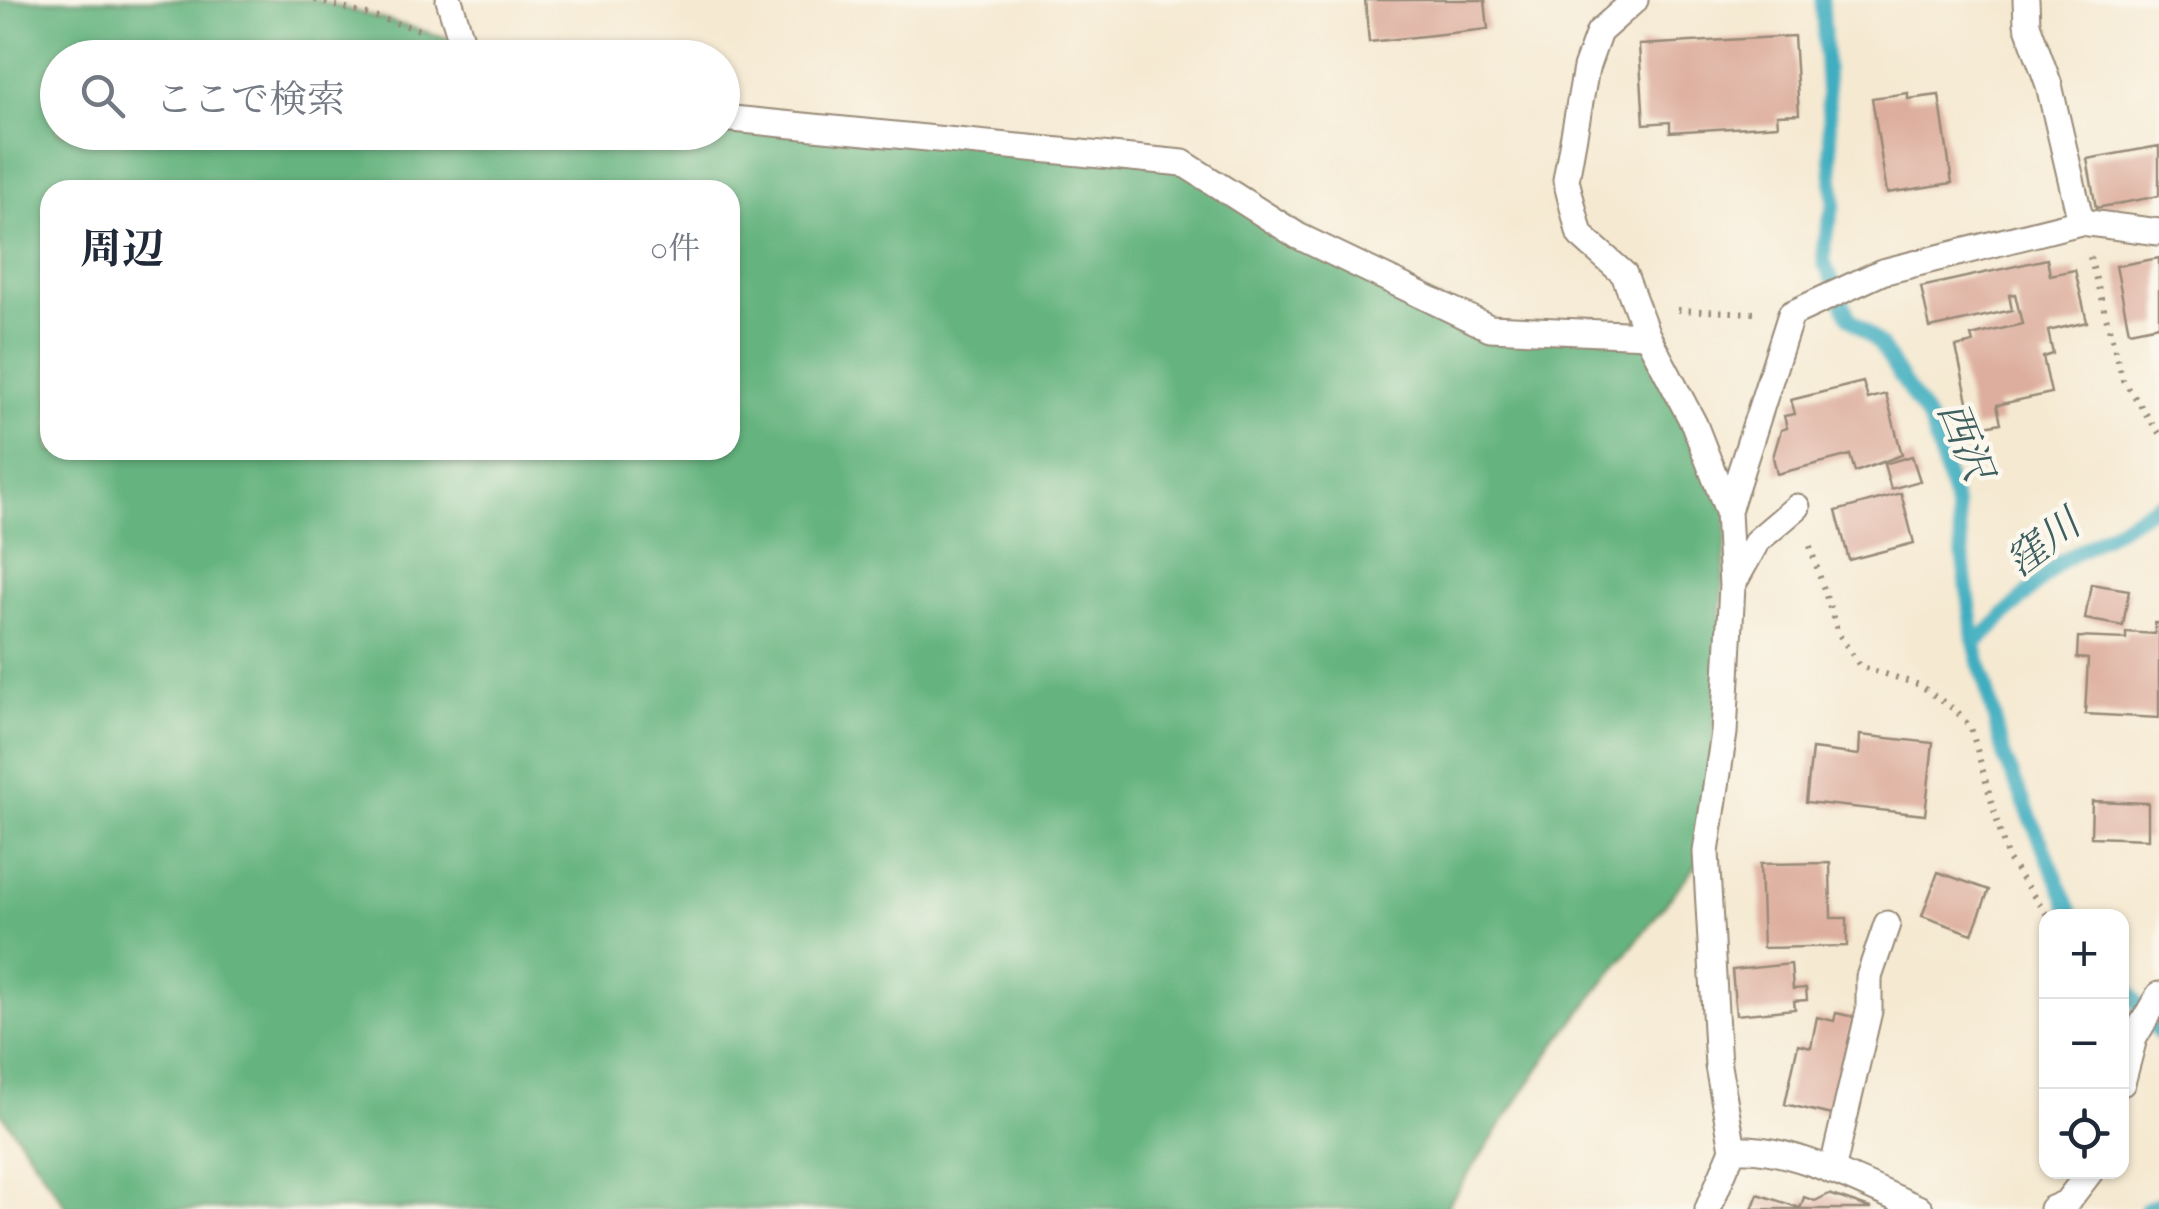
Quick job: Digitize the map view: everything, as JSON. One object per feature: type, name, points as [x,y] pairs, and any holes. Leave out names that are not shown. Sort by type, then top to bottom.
[{"type":"lane","points":[[449,0],[465,40]]},
{"type":"lane","points":[[1635,0],[1600,32],[1586,68],[1566,180],[1580,235],[1624,274],[1648,335],[1694,424],[1728,510],[1732,586],[1724,733],[1706,852],[1718,1066],[1733,1149],[1708,1209]]},
{"type":"lane","points":[[2026,0],[2027,24],[2049,85],[2081,222]]},
{"type":"lane","points":[[740,120],[1183,163],[1298,236],[1490,328],[1648,335]]},
{"type":"lane","points":[[1728,510],[1799,310],[1882,272],[2081,222],[2159,232]]},
{"type":"lane","points":[[1732,586],[1756,541],[1797,506]]},
{"type":"lane","points":[[1832,1171],[1869,1011],[1869,977],[1887,924]]},
{"type":"lane","points":[[2129,1057],[2134,1038],[2159,995]]},
{"type":"lane","points":[[1733,1149],[1756,1147],[1832,1171],[1920,1209]]},
{"type":"lane","points":[[2052,1209],[2066,1203],[2085,1179]]},
{"type":"path","points":[[315,0],[438,40]]},
{"type":"path","points":[[2081,222],[2123,380],[2159,432]]},
{"type":"path","points":[[1637,308],[1799,310]]},
{"type":"path","points":[[1797,506],[1838,633],[1860,666],[1920,684],[1956,711],[1971,728],[2008,860],[2043,909]]},
{"type":"green space","points":[[0,0],[315,0],[455,40],[40,40],[40,150],[740,150],[740,120],[1183,163],[1490,328],[1647,335],[1728,511],[1706,852],[1555,1045],[1445,1209],[68,1209],[0,1111]]},
{"type":"building","points":[[1365,0],[1485,0],[1488,29],[1369,42]]},
{"type":"building","points":[[1794,36],[1799,114],[1777,115],[1778,125],[1670,132],[1670,122],[1644,124],[1639,45]]},
{"type":"building","points":[[1908,93],[1908,99],[1939,95],[1952,183],[1887,193],[1872,98]]},
{"type":"building","points":[[2159,146],[2159,196],[2096,208],[2087,159]]},
{"type":"building","points":[[2159,258],[2159,325],[2129,331],[2116,266]]},
{"type":"building","points":[[2047,259],[2050,275],[2075,270],[2087,322],[2048,331],[2053,354],[2043,357],[2051,393],[1997,405],[2001,423],[1974,428],[1956,347],[1973,343],[1971,336],[2022,324],[2015,294],[2009,295],[2012,310],[1930,328],[1921,287]]},
{"type":"building","points":[[1863,382],[1868,399],[1886,394],[1902,455],[1855,472],[1850,455],[1777,474],[1773,457],[1781,430],[1787,428],[1784,416],[1795,414],[1791,400]]},
{"type":"building","points":[[1912,456],[1920,481],[1891,489],[1884,464]]},
{"type":"building","points":[[1901,493],[1914,543],[1849,560],[1836,511]]},
{"type":"building","points":[[2091,584],[2129,590],[2123,626],[2085,619]]},
{"type":"building","points":[[2155,623],[2159,623],[2159,718],[2085,714],[2088,659],[2077,658],[2078,637],[2126,639],[2126,632],[2155,634]]},
{"type":"building","points":[[1860,735],[1933,743],[1925,815],[1806,802],[1812,749],[1859,755]]},
{"type":"building","points":[[2092,801],[2148,803],[2148,839],[2091,837]]},
{"type":"building","points":[[1830,863],[1831,918],[1847,918],[1847,946],[1763,948],[1760,864]]},
{"type":"building","points":[[1938,872],[1989,890],[1972,934],[1922,916]]},
{"type":"building","points":[[1791,964],[1793,989],[1806,988],[1807,1000],[1794,1001],[1795,1009],[1736,1015],[1732,970]]},
{"type":"building","points":[[1836,1013],[1854,1017],[1832,1115],[1785,1104],[1798,1044],[1811,1047],[1817,1017],[1834,1021]]},
{"type":"building","points":[[1758,1194],[1800,1208],[1800,1209],[1752,1209]]},
{"type":"building","points":[[1829,1194],[1870,1209],[1800,1209],[1804,1197],[1815,1201]]},
{"type":"waterway","name":"西沢","points":[[1822,0],[1834,203],[1824,244],[1824,262],[1849,317],[1880,345],[1930,423],[1956,506],[1975,644],[2004,756],[2070,909]]},
{"type":"waterway","name":"窪川","points":[[1975,644],[2060,562],[2159,504]]},
{"type":"waterway","name":"西沢","points":[[2129,992],[2159,1033]]},
{"type":"waterway","name":"西沢","points":[[2146,1209],[2159,1203]]}]
